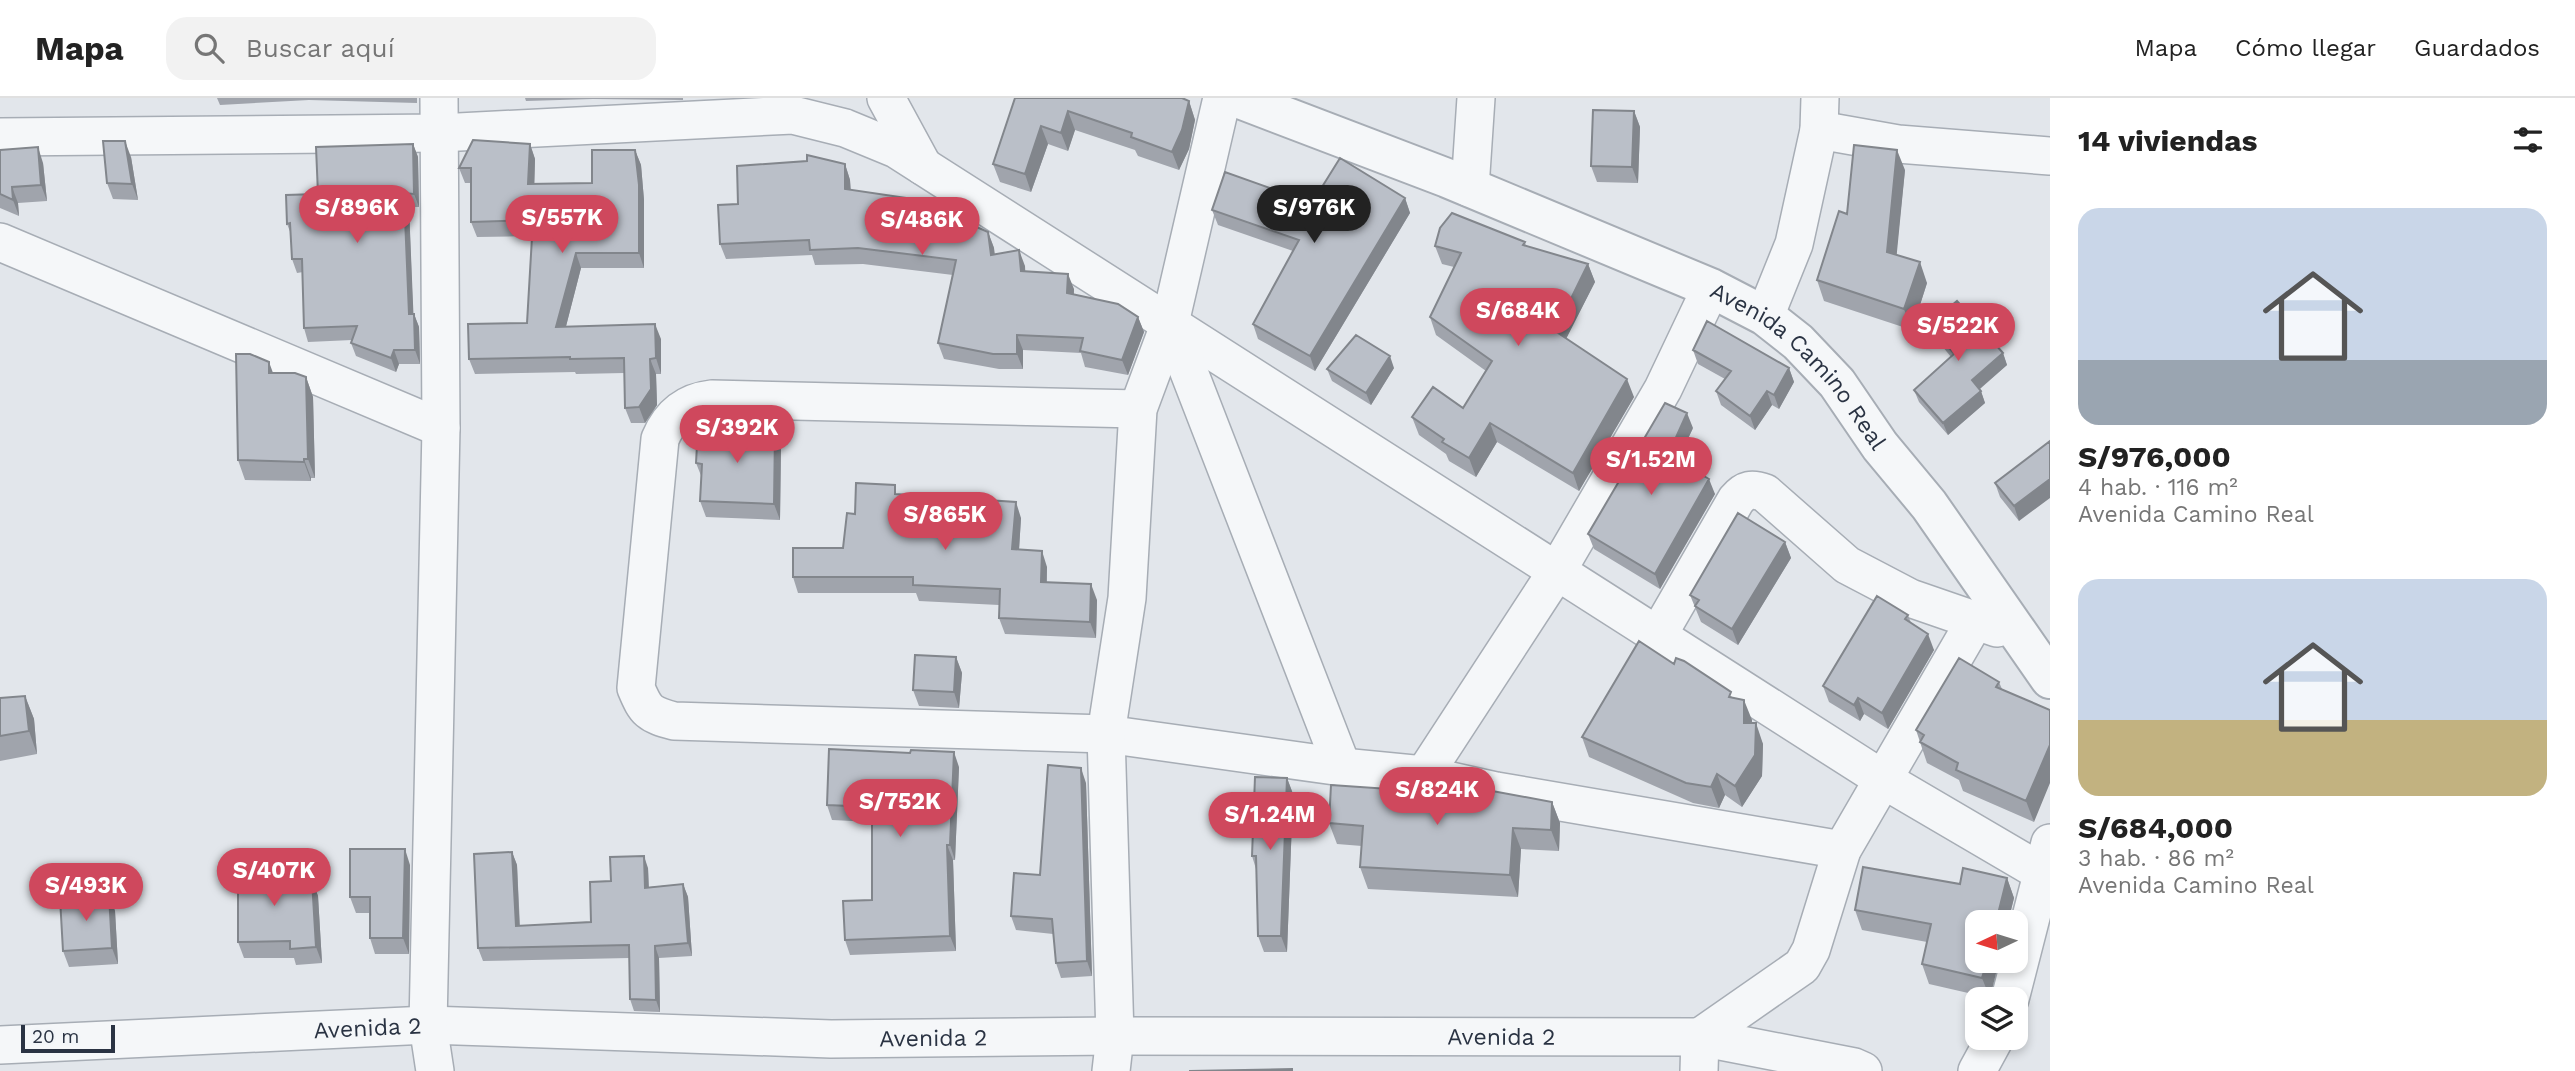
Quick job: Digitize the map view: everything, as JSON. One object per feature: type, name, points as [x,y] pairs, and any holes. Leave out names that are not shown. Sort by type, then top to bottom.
[{"type":"street","points":[[886,98],[923,167]]},
{"type":"street","points":[[1113,1054],[1106,734],[1128,598],[1138,409],[1170,323],[1222,98]]},
{"type":"street","name":"Avenida Camino Real","points":[[1237,98],[1458,183],[1711,288],[1765,316],[1798,342],[1837,383],[1880,446],[1929,505],[2050,679]]},
{"type":"street","points":[[1458,183],[1476,98]]},
{"type":"street","points":[[1765,316],[1794,244],[1819,114],[1898,144],[2050,156]]},
{"type":"street","points":[[435,1071],[428,1025],[441,428],[439,115]]},
{"type":"street","points":[[0,136],[439,115],[793,115],[845,128],[896,149],[1884,780],[2046,857],[2013,987]]},
{"type":"street","points":[[0,243],[441,428]]},
{"type":"street","points":[[1424,775],[1557,571],[1663,390],[1711,288]]},
{"type":"street","points":[[1170,323],[1342,767]]},
{"type":"street","points":[[1138,409],[712,400],[691,404],[672,417],[660,439],[636,688],[644,707],[652,714],[674,721],[1106,734],[1342,767],[1424,775],[1496,792],[1842,850]]},
{"type":"street","points":[[1658,635],[1736,500],[1742,492],[1749,489],[1765,493],[1847,565],[1910,598],[2021,637]]},
{"type":"street","points":[[1699,1054],[1802,966],[1811,950],[1842,850],[1975,621]]},
{"type":"street","name":"Avenida 2","points":[[0,1045],[428,1025],[834,1055],[1699,1054],[1854,1067],[1863,1071]]},
{"type":"street","points":[[1977,1071],[1988,1050]]},
{"type":"building","points":[[1015,98],[1182,98],[1189,101],[1182,130],[1172,152],[1131,137],[1132,133],[1068,111],[1061,133],[1041,126],[1025,174],[993,164]]},
{"type":"building","points":[[1593,110],[1634,111],[1632,167],[1591,166]]},
{"type":"building","points":[[473,140],[530,144],[528,184],[592,183],[592,150],[635,150],[639,185],[639,253],[576,253],[556,327],[655,324],[656,358],[650,359],[651,389],[639,407],[625,408],[624,358],[469,359],[468,324],[527,323],[533,220],[471,222],[471,168],[459,168]]},
{"type":"building","points":[[103,141],[125,141],[132,184],[107,183]]},
{"type":"building","points":[[413,144],[414,194],[404,193],[409,314],[414,314],[415,350],[394,350],[391,358],[351,343],[357,326],[304,328],[302,259],[292,259],[286,195],[318,194],[316,147]]},
{"type":"building","points":[[1854,145],[1897,150],[1887,252],[1920,262],[1904,309],[1817,280],[1839,211],[1847,214]]},
{"type":"building","points":[[38,147],[41,185],[12,187],[13,200],[0,194],[0,150]]},
{"type":"building","points":[[807,155],[845,164],[845,189],[913,199],[988,232],[991,255],[1019,250],[1021,271],[1068,274],[1067,293],[1118,304],[1138,317],[1122,360],[1080,351],[1083,338],[1017,335],[1017,354],[993,354],[938,343],[956,260],[858,248],[810,250],[809,240],[720,244],[718,205],[738,204],[737,166],[807,161]]},
{"type":"building","points":[[1340,158],[1405,198],[1310,356],[1253,324],[1299,240],[1212,210],[1225,172],[1312,203]]},
{"type":"building","points":[[1452,213],[1525,242],[1523,245],[1588,264],[1555,331],[1627,379],[1573,473],[1490,423],[1469,458],[1442,442],[1444,439],[1412,417],[1433,387],[1463,408],[1492,361],[1430,317],[1461,253],[1435,246],[1440,228]]},
{"type":"building","points":[[1957,301],[2003,353],[1972,380],[1981,391],[1943,423],[1914,390],[1954,354],[1930,324]]},
{"type":"building","points":[[1707,321],[1789,368],[1774,395],[1767,391],[1750,416],[1716,391],[1731,371],[1693,350]]},
{"type":"building","points":[[1356,335],[1390,356],[1366,393],[1327,369]]},
{"type":"building","points":[[236,354],[250,354],[269,362],[269,373],[295,373],[306,377],[308,459],[304,459],[304,462],[238,460]]},
{"type":"building","points":[[1665,403],[1687,413],[1668,455],[1709,479],[1655,574],[1588,534]]},
{"type":"building","points":[[698,427],[775,431],[774,504],[700,501],[702,464],[696,463]]},
{"type":"building","points":[[2050,441],[2050,479],[2014,506],[1995,483]]},
{"type":"building","points":[[856,483],[895,485],[895,494],[1016,502],[1012,549],[1042,551],[1041,582],[1091,584],[1090,622],[999,618],[1000,589],[913,585],[913,577],[793,577],[793,548],[843,548],[847,513],[855,514]]},
{"type":"building","points":[[1738,513],[1785,542],[1732,629],[1695,606],[1699,600],[1690,595]]},
{"type":"building","points":[[1877,596],[1908,615],[1905,619],[1928,634],[1882,713],[1858,698],[1854,705],[1823,686]]},
{"type":"building","points":[[1639,641],[1674,664],[1676,658],[1684,661],[1731,692],[1729,697],[1744,700],[1744,723],[1756,723],[1755,755],[1735,786],[1717,774],[1711,787],[1686,783],[1582,737]]},
{"type":"building","points":[[915,655],[956,657],[954,692],[913,690]]},
{"type":"building","points":[[1959,658],[1999,682],[1996,687],[2050,710],[2050,745],[2026,801],[1956,770],[1958,763],[1920,742],[1924,735],[1916,730]]},
{"type":"building","points":[[25,696],[29,731],[0,736],[0,698]]},
{"type":"building","points":[[829,749],[954,752],[950,845],[947,845],[950,936],[845,940],[843,901],[872,900],[872,807],[827,805]]},
{"type":"building","points":[[1048,765],[1081,768],[1087,961],[1056,963],[1052,919],[1011,916],[1014,873],[1040,875]]},
{"type":"building","points":[[1255,777],[1287,778],[1281,936],[1258,936],[1256,856],[1252,856]]},
{"type":"building","points":[[1331,785],[1476,795],[1476,788],[1552,802],[1551,830],[1513,828],[1510,875],[1360,867],[1363,826],[1329,823]]},
{"type":"building","points":[[350,849],[405,849],[403,938],[370,938],[370,897],[350,897]]},
{"type":"building","points":[[512,852],[516,926],[591,922],[590,882],[611,881],[610,857],[644,856],[645,888],[683,884],[688,943],[655,946],[656,1000],[630,999],[629,945],[478,948],[474,854]]},
{"type":"building","points":[[272,861],[273,883],[312,880],[316,947],[290,949],[290,941],[238,942],[238,862]]},
{"type":"building","points":[[1863,867],[1960,884],[1963,868],[2007,878],[1999,910],[1965,910],[1965,973],[1983,973],[1982,978],[1922,964],[1931,924],[1855,910]]},
{"type":"building","points":[[109,895],[112,948],[63,951],[60,898]]},
{"type":"building","points":[[1292,1069],[1292,1071],[1189,1071]]}]
